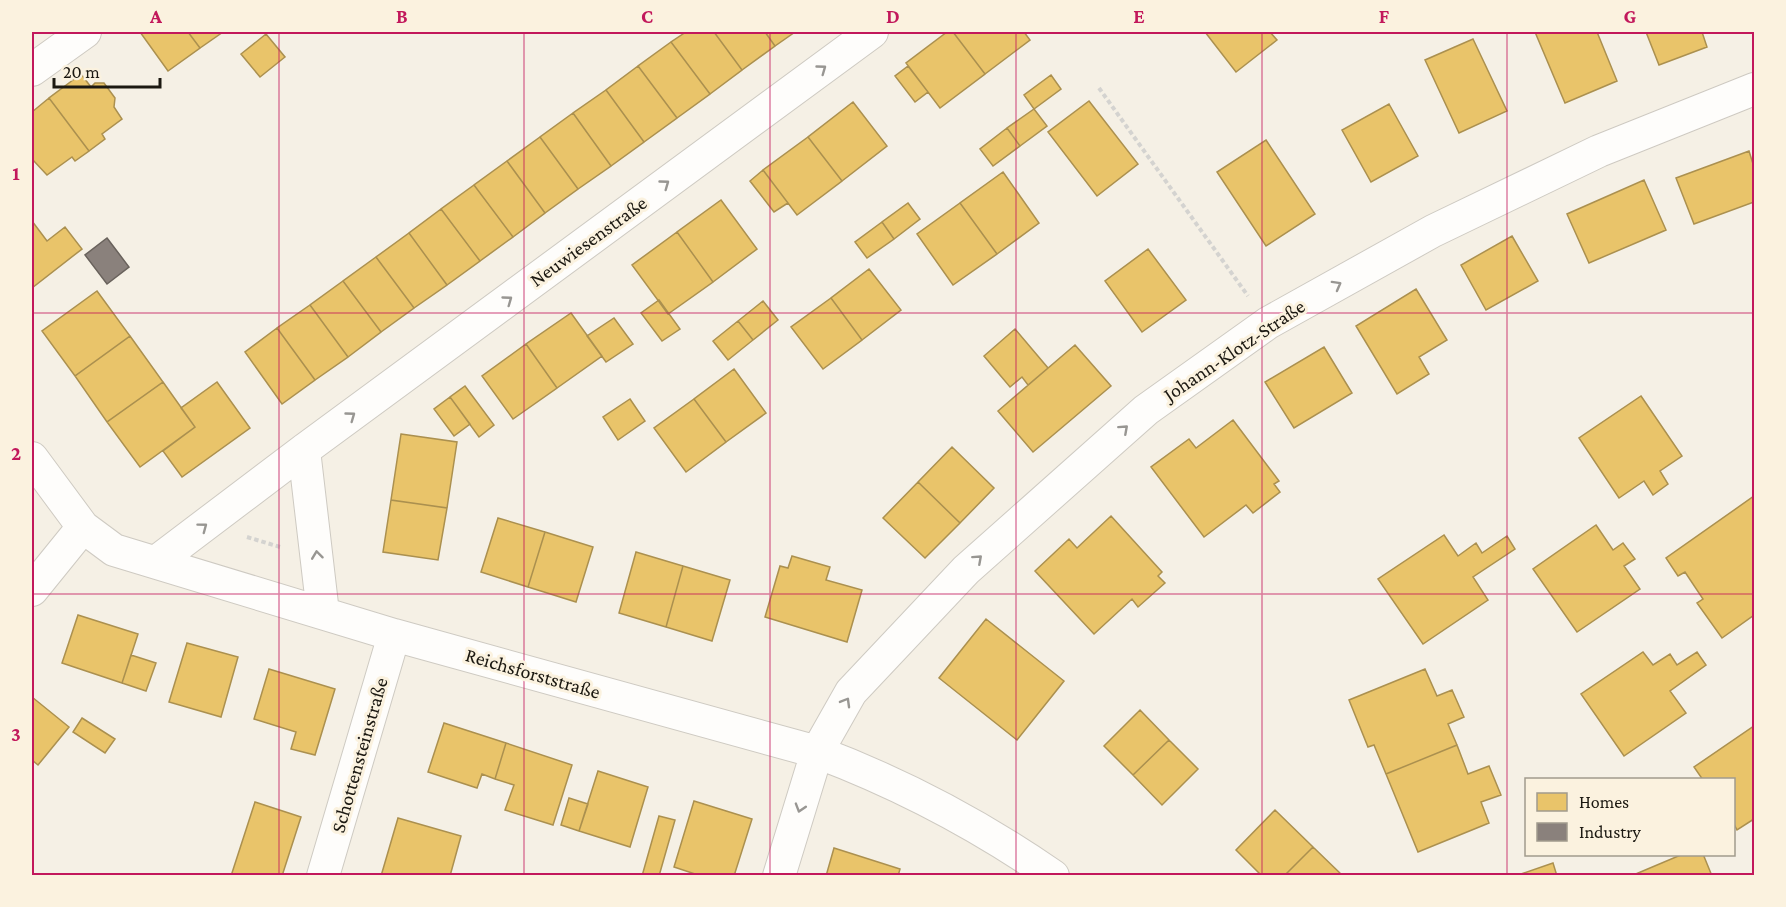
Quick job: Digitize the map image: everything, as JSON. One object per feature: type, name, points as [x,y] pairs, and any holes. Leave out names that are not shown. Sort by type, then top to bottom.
[{"type":"street","points":[[32,70],[85,32]]},
{"type":"street","name":"Neuwiesenstraße","points":[[156,562],[304,450],[872,32]]},
{"type":"street","name":"Johann-Klotz-Straße","points":[[779,876],[817,752],[851,692],[966,570],[1146,410],[1268,323],[1433,231],[1599,151],[1755,88]]},
{"type":"street","points":[[304,450],[323,613]]},
{"type":"street","name":"Reichsforststraße","points":[[32,458],[83,527],[114,550],[394,635],[817,752],[873,773],[997,837],[1053,876]]},
{"type":"street","points":[[32,590],[83,527]]},
{"type":"street","name":"Schottensteinstraße","points":[[323,876],[394,635]]},
{"type":"path","points":[[1099,88],[1268,323]]},
{"type":"path","points":[[207,524],[318,558]]},
{"type":"building: Homes","points":[[140,32],[188,32],[200,48],[168,71]]},
{"type":"building: Homes","points":[[188,32],[223,32],[200,48]]},
{"type":"building: Homes","points":[[686,32],[714,32],[742,70],[710,94],[671,42]]},
{"type":"building: Homes","points":[[714,32],[765,32],[775,46],[742,70]]},
{"type":"building: Homes","points":[[765,32],[795,32],[775,46]]},
{"type":"building: Homes","points":[[947,32],[953,32],[985,74],[940,108],[906,63]]},
{"type":"building: Homes","points":[[953,32],[1024,32],[1030,40],[985,74]]},
{"type":"building: Homes","points":[[1205,32],[1270,32],[1277,40],[1236,72]]},
{"type":"building: Homes","points":[[1535,32],[1597,32],[1617,81],[1565,103]]},
{"type":"building: Homes","points":[[1646,32],[1702,32],[1707,47],[1659,65]]},
{"type":"building: Homes","points":[[266,34],[285,57],[260,77],[241,54]]},
{"type":"building: Homes","points":[[1473,39],[1507,111],[1459,133],[1425,60]]},
{"type":"building: Homes","points":[[671,42],[710,94],[677,118],[638,66]]},
{"type":"building: Homes","points":[[638,66],[677,118],[644,142],[606,90]]},
{"type":"building: Homes","points":[[908,66],[928,92],[915,102],[895,76]]},
{"type":"building: Homes","points":[[81,74],[91,87],[95,83],[104,83],[115,98],[114,107],[122,119],[102,134],[105,139],[89,151],[49,98]]},
{"type":"building: Homes","points":[[1051,75],[1061,89],[1034,109],[1024,95]]},
{"type":"building: Homes","points":[[606,90],[644,142],[611,166],[573,113]]},
{"type":"building: Homes","points":[[49,98],[89,151],[75,161],[72,157],[47,175],[32,159],[32,112]]},
{"type":"building: Homes","points":[[1089,101],[1138,164],[1097,196],[1048,132]]},
{"type":"building: Homes","points":[[853,102],[887,146],[842,181],[808,137]]},
{"type":"building: Homes","points":[[1389,104],[1418,156],[1371,182],[1342,130]]},
{"type":"building: Homes","points":[[1034,109],[1047,126],[1020,146],[1007,128]]},
{"type":"building: Homes","points":[[573,113],[611,166],[578,189],[540,137]]},
{"type":"building: Homes","points":[[1007,128],[1020,146],[993,166],[980,149]]},
{"type":"building: Homes","points":[[540,137],[578,189],[545,213],[507,161]]},
{"type":"building: Homes","points":[[808,137],[842,181],[797,215],[763,170]]},
{"type":"building: Homes","points":[[1266,140],[1315,214],[1266,246],[1217,172]]},
{"type":"building: Homes","points":[[1749,151],[1754,167],[1754,202],[1694,224],[1676,178]]},
{"type":"building: Homes","points":[[507,161],[545,213],[513,237],[474,185]]},
{"type":"building: Homes","points":[[763,170],[788,203],[774,212],[750,181]]},
{"type":"building: Homes","points":[[1003,172],[1039,223],[997,254],[960,203]]},
{"type":"building: Homes","points":[[1644,180],[1666,230],[1589,263],[1567,214]]},
{"type":"building: Homes","points":[[474,185],[513,237],[480,261],[441,209]]},
{"type":"building: Homes","points":[[721,200],[757,249],[713,282],[677,232]]},
{"type":"building: Homes","points":[[908,203],[920,219],[894,239],[882,222]]},
{"type":"building: Homes","points":[[960,203],[997,254],[953,285],[917,234]]},
{"type":"building: Homes","points":[[441,209],[480,261],[447,285],[409,233]]},
{"type":"building: Homes","points":[[32,221],[47,241],[65,227],[82,249],[32,288]]},
{"type":"building: Homes","points":[[882,222],[894,239],[867,258],[855,242]]},
{"type":"building: Homes","points":[[677,232],[713,282],[668,314],[632,265]]},
{"type":"building: Homes","points":[[409,233],[447,285],[414,308],[376,257]]},
{"type":"building: Homes","points":[[1512,236],[1538,281],[1486,310],[1461,265]]},
{"type":"building: Homes","points":[[1148,249],[1186,300],[1142,332],[1105,281]]},
{"type":"building: Homes","points":[[376,257],[414,308],[381,332],[343,281]]},
{"type":"building: Homes","points":[[869,269],[901,310],[862,340],[831,298]]},
{"type":"building: Homes","points":[[343,281],[381,332],[348,357],[310,305]]},
{"type":"building: Homes","points":[[1416,289],[1447,340],[1419,357],[1429,374],[1397,394],[1356,326]]},
{"type":"building: Homes","points":[[97,291],[130,336],[75,376],[42,331]]},
{"type":"building: Homes","points":[[831,298],[862,340],[823,369],[791,327]]},
{"type":"building: Homes","points":[[659,300],[680,329],[662,341],[641,313]]},
{"type":"building: Homes","points":[[763,301],[778,320],[753,340],[738,321]]},
{"type":"building: Homes","points":[[310,305],[348,357],[315,380],[277,328]]},
{"type":"building: Homes","points":[[571,313],[602,356],[557,388],[526,344]]},
{"type":"building: Homes","points":[[614,318],[633,344],[606,362],[587,336]]},
{"type":"building: Homes","points":[[738,321],[753,340],[728,360],[713,341]]},
{"type":"building: Homes","points":[[277,328],[315,380],[282,404],[245,352]]},
{"type":"building: Homes","points":[[1015,329],[1048,368],[1028,385],[1022,377],[1010,387],[984,356]]},
{"type":"building: Homes","points":[[130,336],[163,382],[107,422],[75,376]]},
{"type":"building: Homes","points":[[526,344],[557,388],[513,419],[482,376]]},
{"type":"building: Homes","points":[[1075,345],[1111,386],[1033,452],[998,411]]},
{"type":"building: Homes","points":[[1324,347],[1352,393],[1294,428],[1265,382]]},
{"type":"building: Homes","points":[[734,369],[766,413],[726,442],[694,399]]},
{"type":"building: Homes","points":[[163,382],[195,427],[140,467],[107,422]]},
{"type":"building: Homes","points":[[217,382],[250,428],[182,477],[163,451],[195,427],[181,408]]},
{"type":"building: Homes","points":[[465,386],[494,425],[479,437],[450,397]]},
{"type":"building: Homes","points":[[1641,396],[1682,456],[1660,471],[1668,484],[1653,495],[1644,481],[1619,498],[1579,438]]},
{"type":"building: Homes","points":[[450,397],[470,424],[454,436],[434,409]]},
{"type":"building: Homes","points":[[630,399],[645,421],[618,440],[603,417]]},
{"type":"building: Homes","points":[[694,399],[726,442],[686,472],[654,428]]},
{"type":"building: Homes","points":[[1233,420],[1279,481],[1274,484],[1280,492],[1253,513],[1246,505],[1204,537],[1151,467],[1189,439],[1196,448]]},
{"type":"building: Homes","points":[[401,434],[457,442],[447,508],[391,500]]},
{"type":"building: Homes","points":[[952,447],[994,488],[960,523],[918,482]]},
{"type":"building: Homes","points":[[918,482],[960,523],[925,558],[883,518]]},
{"type":"building: Homes","points":[[1754,496],[1754,615],[1722,638],[1697,603],[1703,599],[1685,572],[1678,576],[1666,558]]},
{"type":"building: Homes","points":[[391,500],[447,508],[438,560],[383,552]]},
{"type":"building: Homes","points":[[1111,516],[1162,572],[1158,576],[1165,583],[1138,607],[1132,599],[1094,634],[1035,571],[1069,539],[1077,548]]},
{"type":"building: Homes","points":[[498,518],[545,532],[528,587],[481,572]]},
{"type":"building: Homes","points":[[1596,525],[1613,550],[1623,543],[1635,559],[1624,566],[1640,589],[1577,632],[1533,569]]},
{"type":"building: Homes","points":[[545,532],[593,547],[576,602],[528,587]]},
{"type":"building: Homes","points":[[1444,535],[1458,556],[1476,543],[1482,553],[1507,536],[1515,549],[1473,577],[1488,600],[1423,644],[1378,579]]},
{"type":"building: Homes","points":[[636,552],[683,566],[666,627],[619,613]]},
{"type":"building: Homes","points":[[792,556],[830,567],[826,580],[862,590],[847,642],[765,617],[780,566],[788,568]]},
{"type":"building: Homes","points":[[683,566],[730,580],[712,641],[666,627]]},
{"type":"building: Homes","points":[[78,615],[138,634],[122,683],[62,663]]},
{"type":"building: Homes","points":[[986,619],[1064,681],[1017,740],[939,678]]},
{"type":"building: Homes","points":[[187,643],[238,657],[221,717],[169,702]]},
{"type":"building: Homes","points":[[1643,652],[1653,665],[1670,654],[1677,665],[1697,652],[1706,665],[1670,691],[1686,713],[1624,756],[1581,694]]},
{"type":"building: Homes","points":[[131,655],[156,663],[146,691],[122,683]]},
{"type":"building: Homes","points":[[269,669],[335,689],[315,755],[291,749],[296,732],[254,719]]},
{"type":"building: Homes","points":[[1425,669],[1437,696],[1452,690],[1464,717],[1448,724],[1457,745],[1386,774],[1374,745],[1368,747],[1349,700]]},
{"type":"building: Homes","points":[[32,697],[69,727],[38,765],[32,760]]},
{"type":"building: Homes","points":[[1140,710],[1169,740],[1133,775],[1104,746]]},
{"type":"building: Homes","points":[[82,718],[115,739],[105,753],[73,732]]},
{"type":"building: Homes","points":[[444,723],[506,743],[495,779],[482,774],[477,788],[428,772]]},
{"type":"building: Homes","points":[[1754,726],[1754,819],[1737,830],[1735,826],[1735,778],[1702,778],[1694,767]]},
{"type":"building: Homes","points":[[1169,740],[1198,769],[1162,805],[1133,775]]},
{"type":"building: Homes","points":[[506,743],[572,765],[553,825],[505,810],[514,785],[495,779]]},
{"type":"building: Homes","points":[[1457,745],[1468,774],[1489,766],[1501,795],[1481,802],[1489,823],[1418,852],[1386,774]]},
{"type":"building: Homes","points":[[598,771],[648,787],[630,847],[579,831]]},
{"type":"building: Homes","points":[[569,798],[588,804],[579,831],[561,825]]},
{"type":"building: Homes","points":[[694,801],[752,819],[734,876],[701,876],[674,867]]},
{"type":"building: Homes","points":[[255,802],[301,817],[282,876],[231,876]]},
{"type":"building: Homes","points":[[1275,810],[1313,847],[1284,876],[1262,876],[1236,850]]},
{"type":"building: Homes","points":[[659,816],[675,820],[659,876],[642,876]]},
{"type":"building: Homes","points":[[398,818],[461,836],[450,876],[381,876]]},
{"type":"building: Homes","points":[[1313,847],[1343,876],[1284,876]]},
{"type":"building: Homes","points":[[834,848],[900,869],[898,876],[826,876]]},
{"type":"building: Homes","points":[[1678,856],[1704,856],[1712,876],[1631,876]]},
{"type":"building: Homes","points":[[1553,863],[1557,876],[1515,876]]},
{"type":"building: Industry","points":[[107,238],[129,267],[107,284],[85,255]]}]
